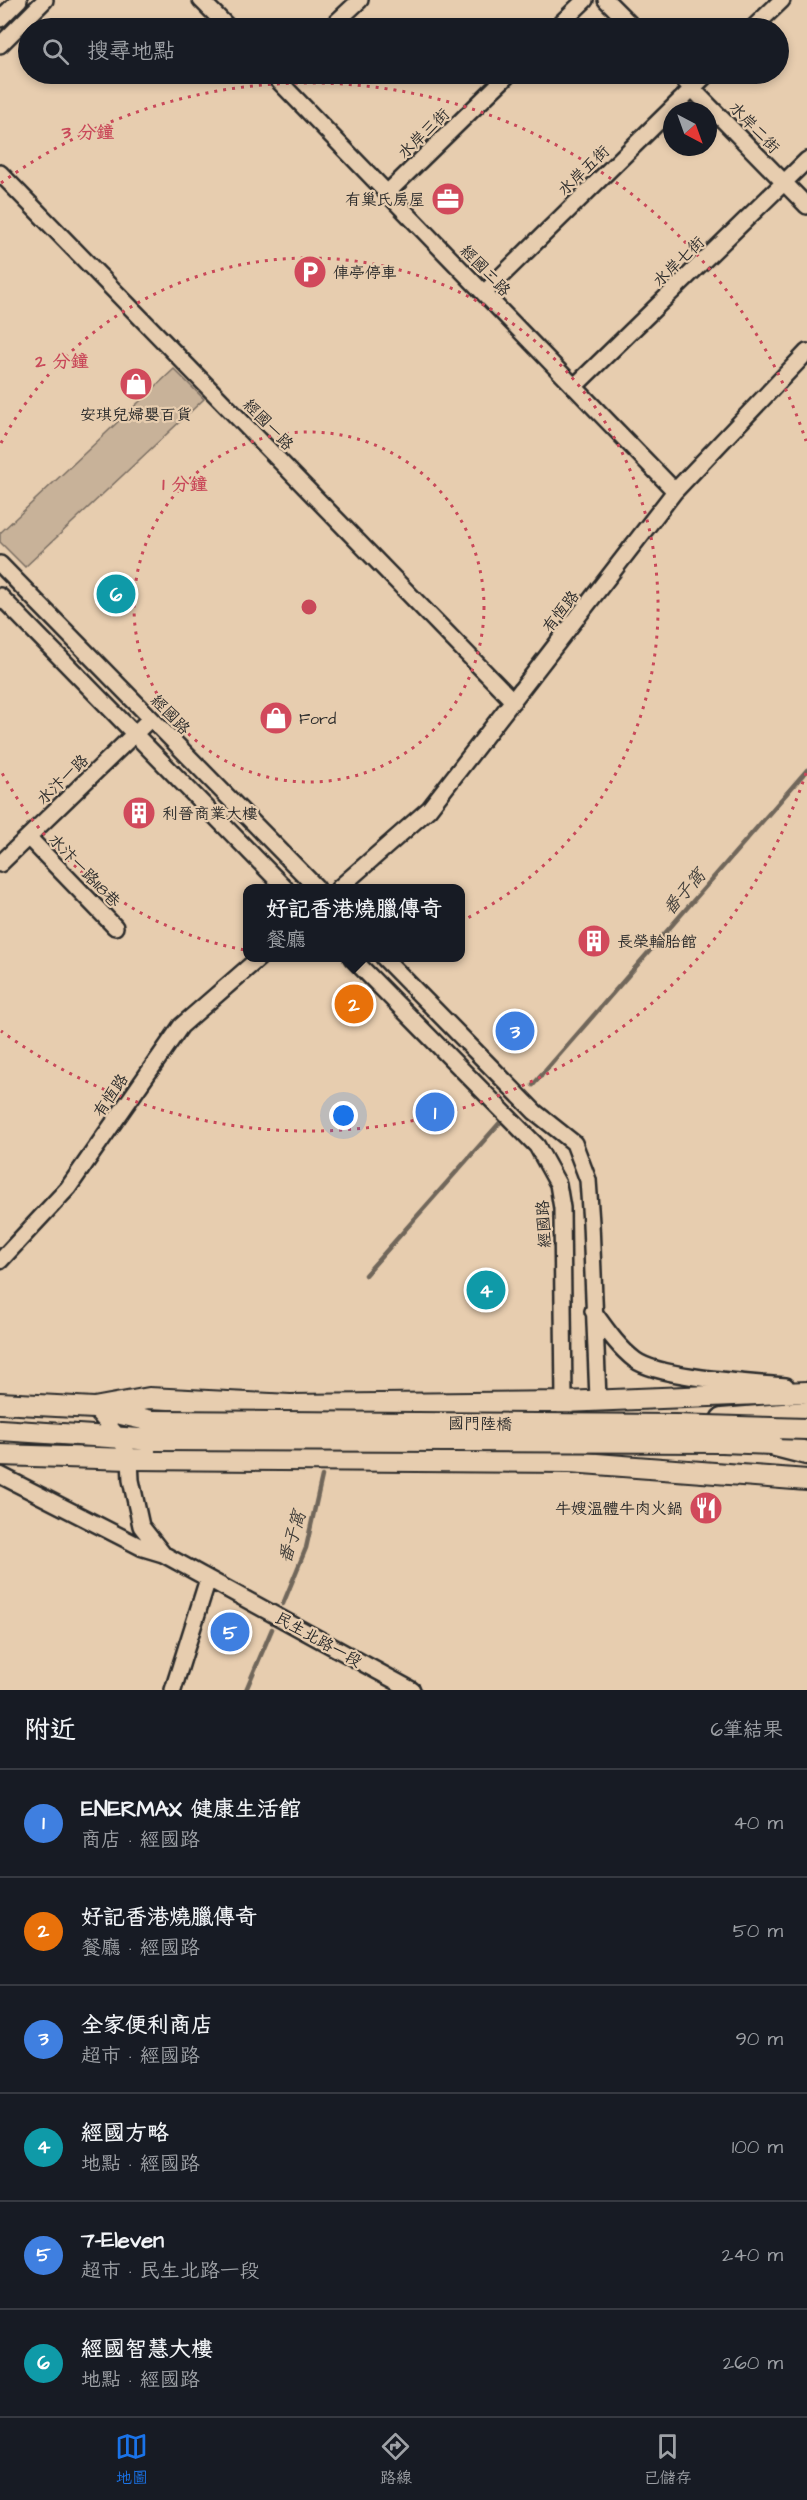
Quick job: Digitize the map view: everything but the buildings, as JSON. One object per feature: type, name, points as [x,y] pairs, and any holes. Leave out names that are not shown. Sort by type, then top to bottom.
[{"type":"highway","points":[[675,1425],[807,1413]]},
{"type":"highway","points":[[772,1444],[807,1453]]},
{"type":"main road","points":[[0,1403],[94,1408],[149,1398],[290,1405],[564,1402],[807,1390]]},
{"type":"main road","points":[[94,1408],[154,1431]]},
{"type":"main road","name":"國門陸橋","points":[[154,1431],[675,1425],[807,1429]]},
{"type":"main road","points":[[0,1431],[121,1440],[154,1431]]},
{"type":"main road","name":"國門陸橋","points":[[154,1431],[807,1444]]},
{"type":"main road","points":[[0,1455],[130,1459],[570,1462],[807,1480]]},
{"type":"street","points":[[0,19],[19,0]]},
{"type":"street","points":[[27,18],[45,0]]},
{"type":"street","points":[[201,0],[219,18]]},
{"type":"street","points":[[341,18],[360,0]]},
{"type":"street","points":[[566,18],[585,0]]},
{"type":"street","points":[[606,0],[624,18]]},
{"type":"street","points":[[763,18],[782,0]]},
{"type":"street","points":[[0,45],[18,27]]},
{"type":"street","name":"經國二路","points":[[286,84],[675,491]]},
{"type":"street","name":"水岸三街","points":[[387,192],[499,84]]},
{"type":"street","name":"水岸二街","points":[[688,84],[807,206]]},
{"type":"street","name":"水岸五街","points":[[484,293],[696,84]]},
{"type":"street","name":"水岸七街","points":[[574,387],[807,160]]},
{"type":"street","name":"經國一路","points":[[0,173],[513,701]]},
{"type":"street","name":"有恆路","points":[[344,884],[429,809],[675,491],[807,352]]},
{"type":"street","name":"經國路","points":[[0,564],[313,884]]},
{"type":"street","points":[[0,596],[281,884]]},
{"type":"street","name":"水汴一路","points":[[0,864],[150,719]]},
{"type":"street","name":"水汴一路118巷","points":[[28,837],[115,927]]},
{"type":"street","name":"有恆路","points":[[0,1261],[68,1188],[181,1026],[253,962]]},
{"type":"street","name":"經國路","points":[[357,962],[537,1146],[558,1184],[562,1208],[564,1402],[570,1462]]},
{"type":"street","points":[[389,962],[535,1112],[574,1143],[588,1180],[598,1399]]},
{"type":"street","points":[[593,1311],[618,1345],[638,1362],[677,1374],[807,1390]]},
{"type":"street","name":"民生北路一段","points":[[94,1408],[121,1440],[130,1459],[131,1480],[141,1526],[163,1554]]},
{"type":"street","name":"民生北路一段","points":[[0,1475],[142,1548],[163,1554],[412,1690]]},
{"type":"street","points":[[173,1690],[208,1579]]},
{"type":"shaded area","points":[[174,369],[204,399],[25,567],[0,542],[0,533]]},
{"type":"waterway","name":"番子窩","points":[[533,1085],[807,770]]},
{"type":"waterway","name":"番子窩","points":[[365,1275],[504,1118]]},
{"type":"waterway","name":"番子窩","points":[[283,1604],[306,1548],[322,1476]]},
{"type":"waterway","name":"番子窩","points":[[246,1690],[272,1629]]},
{"type":"place","name":"有巢氏房屋","points":[[448,199]]},
{"type":"place","name":"俥亭停車","points":[[310,272]]},
{"type":"place","name":"安琪兒婦嬰百貨","points":[[136,384]]},
{"type":"place","name":"經國智慧大樓","points":[[116,594]]},
{"type":"place","name":"Ford","points":[[276,718]]},
{"type":"place","name":"利晉商業大樓","points":[[139,813]]},
{"type":"place","name":"長榮輪胎館","points":[[594,941]]},
{"type":"place","name":"好記香港燒臘傳奇","points":[[354,1004]]},
{"type":"place","name":"全家便利商店","points":[[515,1031]]},
{"type":"place","name":"ENERMAX 健康生活館","points":[[435,1112]]},
{"type":"place","name":"經國方略","points":[[486,1290]]},
{"type":"place","name":"牛嫂溫體牛肉火鍋","points":[[706,1508]]},
{"type":"place","name":"7-Eleven","points":[[230,1632]]}]
